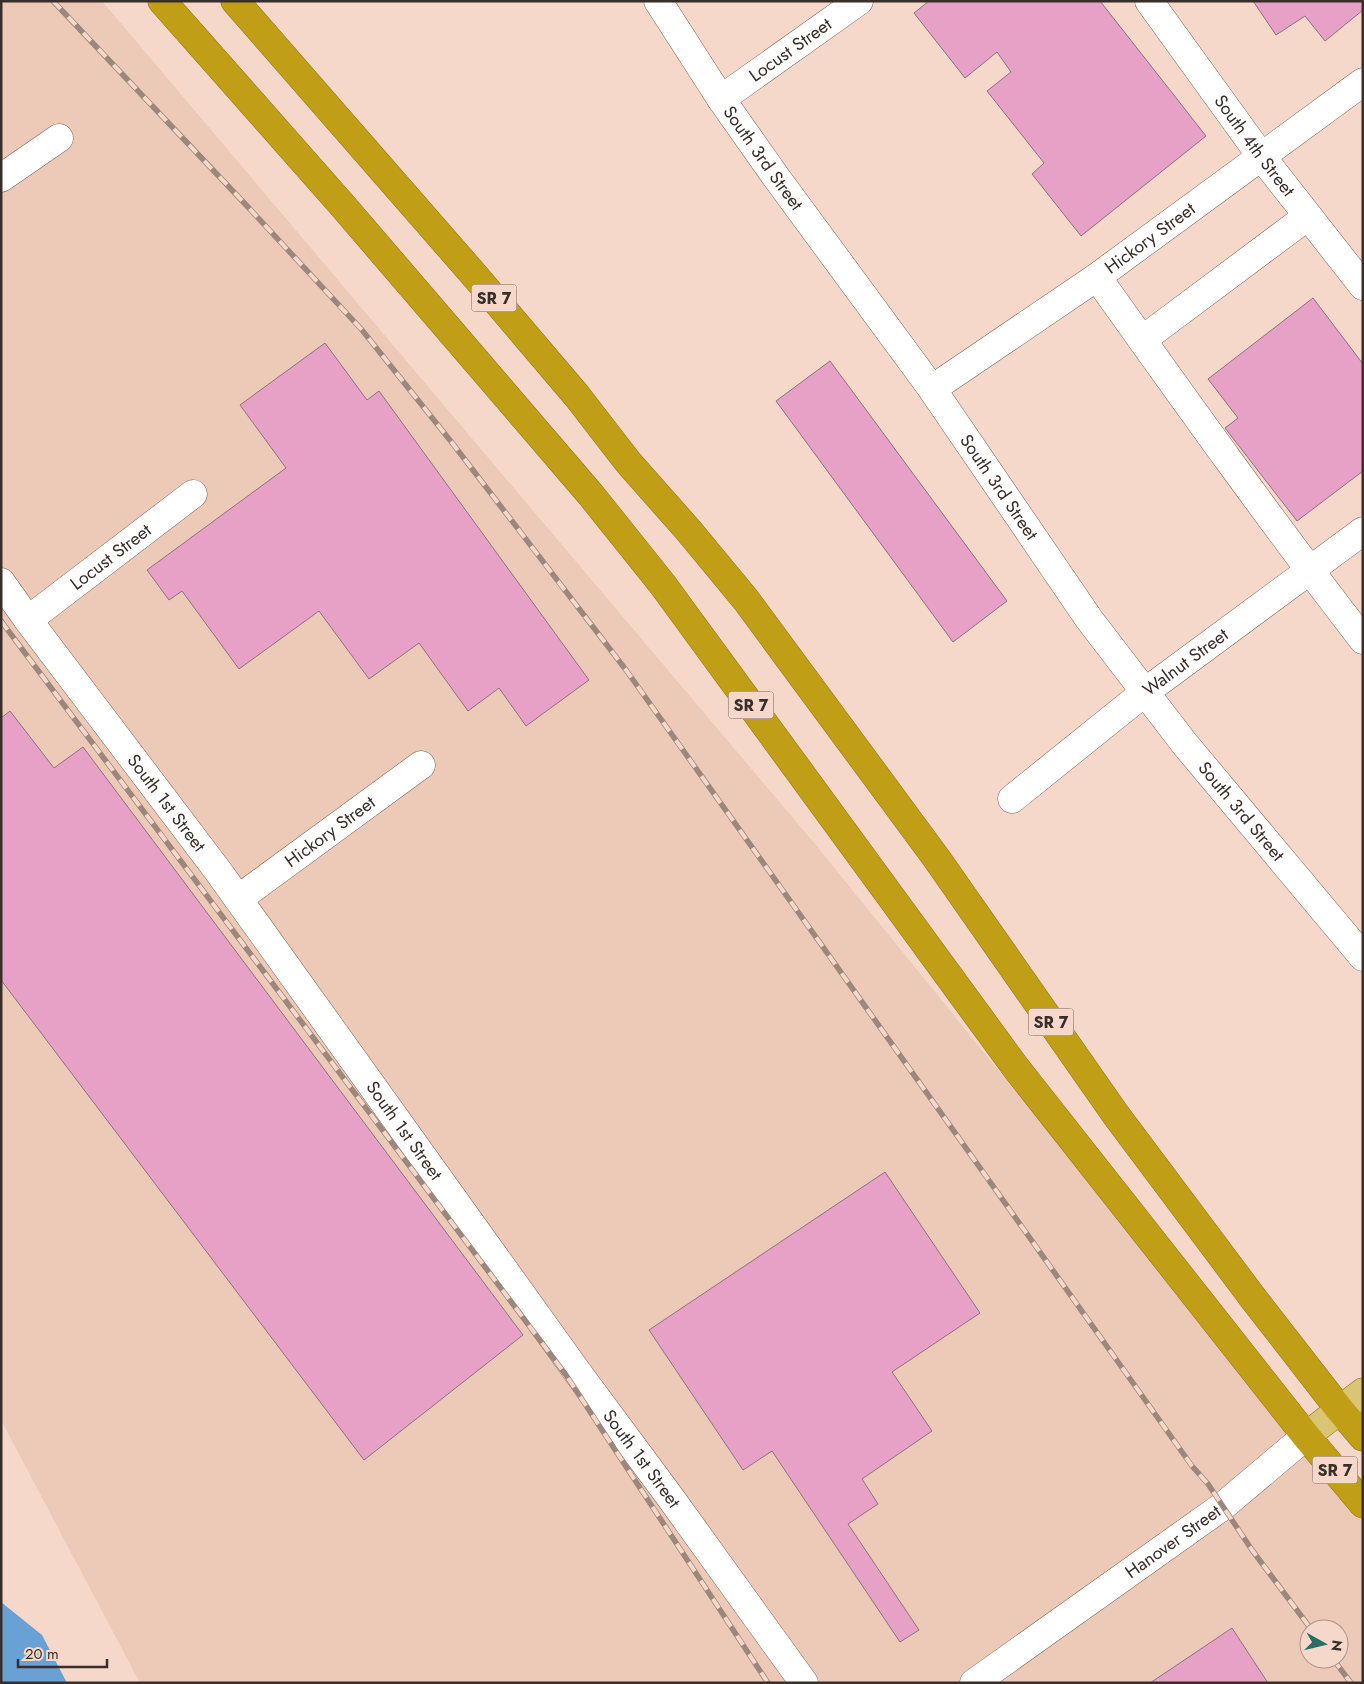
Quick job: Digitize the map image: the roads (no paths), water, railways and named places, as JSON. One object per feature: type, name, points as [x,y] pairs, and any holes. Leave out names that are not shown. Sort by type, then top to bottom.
[{"type":"highway","name":"SR 7","points":[[162,1],[349,213],[591,495],[663,585],[1016,1068],[1306,1436],[1363,1504]]},
{"type":"highway","name":"SR 7","points":[[235,1],[475,276],[577,396],[628,462],[746,600],[937,859],[1116,1115],[1253,1298],[1363,1437]]},
{"type":"main road","name":"Hanover Street","points":[[1306,1436],[1363,1392]]},
{"type":"street","name":"South 3rd Street","points":[[658,1],[721,99],[776,178],[932,389],[1090,619],[1184,743],[1363,957]]},
{"type":"street","name":"Locust Street","points":[[721,99],[859,1]]},
{"type":"street","name":"South 4th Street","points":[[1149,1],[1261,156],[1363,286]]},
{"type":"street","name":"Hickory Street","points":[[932,389],[1097,277],[1363,82]]},
{"type":"street","points":[[1,178],[59,138]]},
{"type":"street","points":[[1142,340],[1308,216]]},
{"type":"street","points":[[1097,277],[1309,571],[1363,640]]},
{"type":"street","name":"Locust Street","points":[[28,620],[193,494]]},
{"type":"street","name":"Walnut Street","points":[[1012,799],[1145,692],[1363,531]]},
{"type":"street","name":"South 1st Street","points":[[1,582],[238,899],[578,1373],[804,1683]]},
{"type":"street","name":"Hickory Street","points":[[238,899],[421,765]]},
{"type":"street","name":"Hanover Street","points":[[974,1683],[1208,1518],[1306,1436]]},
{"type":"water","points":[[1,1602],[42,1635],[67,1683],[1,1683]]},
{"type":"railway","points":[[53,1],[362,330],[453,444],[626,670],[1192,1466],[1208,1484],[1252,1550],[1304,1619]]},
{"type":"railway","points":[[1,621],[566,1375],[768,1683]]},
{"type":"railway","points":[[1340,1669],[1351,1683]]}]
